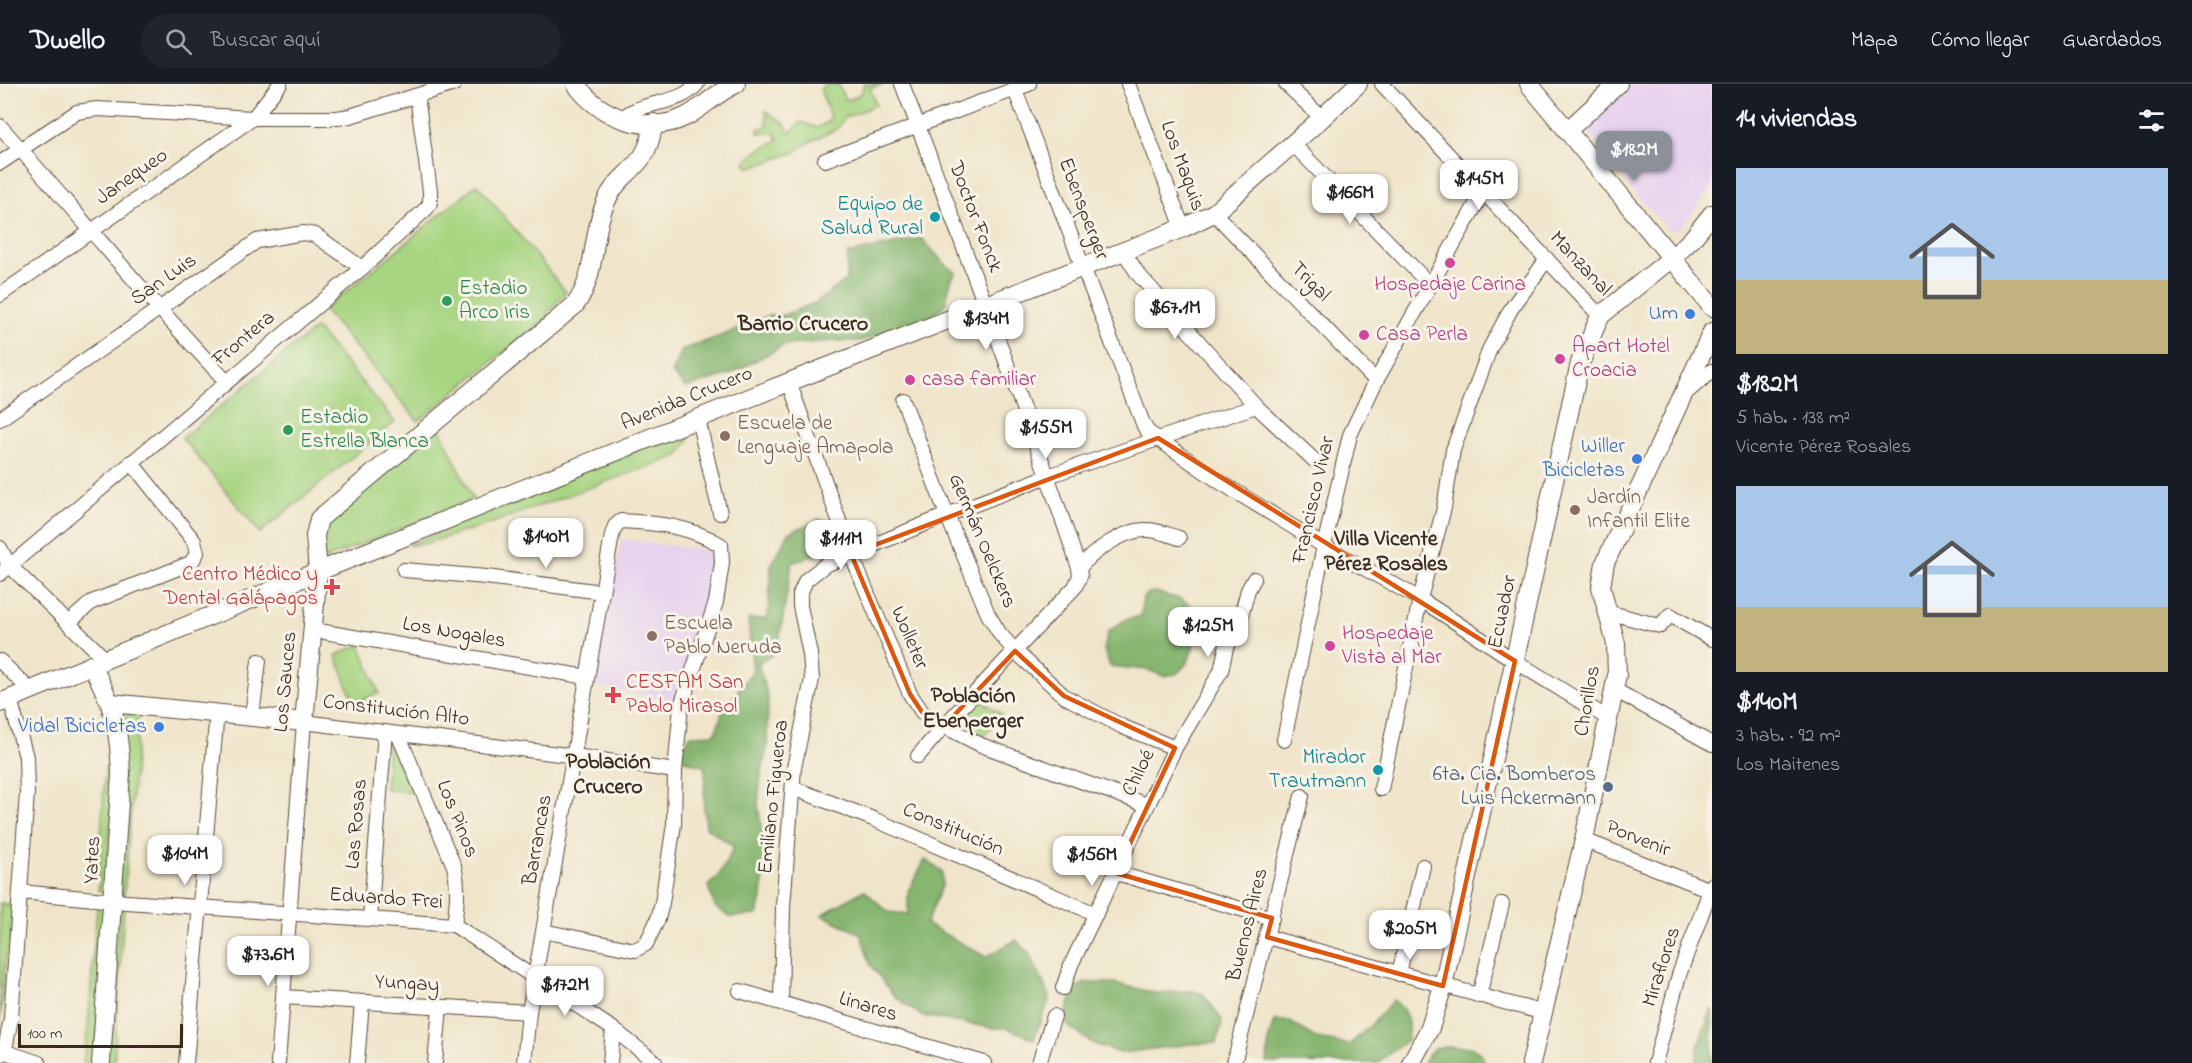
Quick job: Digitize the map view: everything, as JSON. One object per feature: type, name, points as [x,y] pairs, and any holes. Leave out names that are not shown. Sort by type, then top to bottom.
[{"type":"main road","points":[[576,84],[595,105],[621,118],[654,123],[684,118],[736,84]]},
{"type":"main road","name":"Avenida Crucero","points":[[5,701],[318,571],[789,382],[1183,228],[1214,213],[1358,84]]},
{"type":"main road","points":[[1529,84],[1712,307]]},
{"type":"main road","points":[[1567,131],[1618,84]]},
{"type":"main road","name":"Los Sauces","points":[[304,722],[318,571],[315,530],[322,515],[570,310],[587,283],[604,204],[619,179],[639,162],[645,153],[654,123]]},
{"type":"main road","name":"Ecuador","points":[[1411,1063],[1430,1028],[1443,986],[1580,363],[1600,316],[1673,257],[1692,239],[1712,214]]},
{"type":"main road","name":"Chorillos","points":[[1534,1062],[1615,690],[1617,653],[1601,587],[1605,563],[1712,332]]},
{"type":"main road","name":"Yates","points":[[98,662],[111,703],[119,745],[120,774],[101,1063]]},
{"type":"main road","name":"Constitución Alto","points":[[111,703],[252,715],[304,722]]},
{"type":"street","points":[[0,163],[77,112],[97,109],[253,118],[337,118],[454,84]]},
{"type":"street","points":[[621,118],[636,109],[683,96],[697,84]]},
{"type":"street","name":"Doctor Fonck","points":[[902,84],[986,304],[1079,568]]},
{"type":"street","points":[[825,160],[1029,84]]},
{"type":"street","name":"Los Maquis","points":[[1128,84],[1183,228]]},
{"type":"street","points":[[1286,84],[1322,118]]},
{"type":"street","name":"Manzanal","points":[[1382,84],[1600,316]]},
{"type":"street","name":"Janequeo","points":[[0,295],[253,118],[278,85]]},
{"type":"street","name":"Ebensperger","points":[[1015,90],[1143,426],[1220,482],[1324,546],[1420,599],[1609,719]]},
{"type":"street","name":"Frontera","points":[[4,570],[362,268],[423,212],[430,203],[430,191],[417,96]]},
{"type":"street","points":[[0,126],[93,231],[158,310],[226,381]]},
{"type":"street","points":[[1293,144],[1429,284]]},
{"type":"street","name":"Francisco Vivar","points":[[1284,740],[1324,546],[1350,435],[1376,381],[1429,284],[1483,192]]},
{"type":"street","name":"Trigal","points":[[1214,213],[1376,381]]},
{"type":"street","name":"San Luis","points":[[0,419],[249,245],[260,240],[303,233],[315,235],[362,268]]},
{"type":"street","points":[[1124,252],[1138,274],[1256,406],[1315,460]]},
{"type":"street","points":[[1381,789],[1420,599],[1444,508],[1453,450],[1490,348],[1511,309],[1547,259]]},
{"type":"street","name":"Chorillos","points":[[1684,394],[1712,371]]},
{"type":"street","name":"Wolleter","points":[[789,382],[851,554],[910,694],[922,712],[943,727],[981,745],[1147,805]]},
{"type":"street","name":"Germán Oelckers","points":[[903,400],[946,515],[988,614],[1000,634],[1064,696],[1123,727],[1175,748]]},
{"type":"street","name":"Emiliano Figueroa","points":[[781,1002],[783,906],[793,788],[798,746],[812,679],[811,661],[800,606],[803,585],[811,575],[825,565],[946,515],[1048,476],[1256,406]]},
{"type":"street","points":[[698,419],[720,513]]},
{"type":"street","points":[[68,623],[92,602],[190,563],[195,557],[197,549],[194,541],[131,462]]},
{"type":"street","name":"Barrancas","points":[[524,1063],[529,1012],[612,535],[615,526],[621,521],[682,528],[701,534],[721,545],[722,563],[714,611],[681,706],[675,771]]},
{"type":"street","points":[[918,756],[1075,587],[1080,576],[1079,568],[1100,551],[1133,532],[1147,530],[1179,538]]},
{"type":"street","points":[[0,548],[4,570],[68,623],[98,662]]},
{"type":"street","points":[[404,570],[486,577],[602,592]]},
{"type":"street","name":"Chiloé","points":[[1063,988],[1071,965],[1175,748],[1221,671],[1226,648],[1237,631],[1248,590],[1254,579]]},
{"type":"street","points":[[1607,612],[1660,626],[1670,615],[1712,639]]},
{"type":"street","name":"Los Nogales","points":[[313,630],[587,677]]},
{"type":"street","points":[[0,661],[30,690]]},
{"type":"street","points":[[252,715],[259,661]]},
{"type":"street","points":[[1615,690],[1712,744]]},
{"type":"street","points":[[5,701],[23,745],[28,771],[11,1018],[1,1053],[39,1063]]},
{"type":"street","points":[[186,1063],[217,712]]},
{"type":"street","name":"Constitución Alto","points":[[304,722],[675,771]]},
{"type":"street","name":"Los Sauces","points":[[278,1063],[304,722]]},
{"type":"street","name":"Las Rosas","points":[[370,919],[392,733]]},
{"type":"street","name":"Los Pinos","points":[[392,733],[454,866],[458,880],[454,925]]},
{"type":"street","points":[[543,931],[628,950],[640,949],[646,944],[658,919],[662,903],[674,824],[675,771]]},
{"type":"street","name":"Constitución","points":[[793,788],[873,819],[1096,914]]},
{"type":"street","name":"Buenos Aires","points":[[1234,1063],[1268,937],[1302,796]]},
{"type":"street","name":"Porvenir","points":[[1584,840],[1711,887]]},
{"type":"street","points":[[1399,974],[1423,866]]},
{"type":"street","points":[[1116,873],[1272,918]]},
{"type":"street","name":"Miraflores","points":[[1655,1063],[1679,975],[1711,887]]},
{"type":"street","name":"Eduardo Frei","points":[[20,892],[199,908],[454,925],[612,1029],[656,1062]]},
{"type":"street","points":[[1479,996],[1502,904]]},
{"type":"street","points":[[1268,937],[1544,1013]]},
{"type":"street","name":"Linares","points":[[740,991],[984,1063]]},
{"type":"street","name":"Yungay","points":[[283,997],[529,1012]]},
{"type":"street","points":[[357,1063],[362,1002]]},
{"type":"street","points":[[435,1063],[440,1007]]},
{"type":"street","points":[[1039,1063],[1054,1016]]},
{"type":"street","points":[[610,1063],[612,1029]]},
{"type":"highlighted area","points":[[1158,438],[1515,661],[1443,986],[1267,937],[1272,918],[1116,873],[1175,748],[1064,696],[1015,651],[943,727],[922,712],[910,694],[851,554]]},
{"type":"shaded area","points":[[1629,84],[1712,84],[1712,187],[1681,228],[1676,230],[1670,231],[1633,192],[1584,127]]},
{"type":"shaded area","name":"Escuela Pablo Neruda","points":[[622,539],[719,552],[717,586],[679,701],[593,686]]},
{"type":"green space","points":[[827,84],[838,84],[844,98],[850,100],[861,93],[864,84],[883,84],[870,88],[876,105],[844,118],[838,128],[793,153],[749,168],[745,163],[749,157],[778,139],[774,133],[758,133],[758,129],[767,126],[766,111],[784,123],[790,133],[801,122],[818,128],[829,121],[830,116],[820,89]]},
{"type":"green space","name":"Estadio Arco Iris","points":[[477,184],[566,292],[548,312],[549,316],[418,421],[324,310]]},
{"type":"green space","points":[[921,238],[946,265],[956,272],[951,280],[945,305],[929,317],[861,341],[785,345],[730,374],[686,388],[672,373],[682,350],[768,316],[784,315],[815,303],[846,280],[848,254]]},
{"type":"green space","name":"Estadio Estrella Blanca","points":[[316,328],[395,422],[260,533],[182,438]]},
{"type":"green space","points":[[439,427],[473,499],[323,560],[321,548],[325,524]]},
{"type":"green space","points":[[686,427],[689,440],[678,456],[489,524],[424,544],[408,545]]},
{"type":"green space","points":[[819,519],[838,527],[827,550],[792,563],[777,652],[758,663],[768,698],[767,748],[761,774],[758,805],[765,853],[762,898],[757,915],[730,917],[715,907],[708,886],[718,877],[734,847],[706,827],[705,767],[677,757],[691,735],[715,734],[723,710],[753,671],[748,619],[768,619],[771,565],[789,533]]},
{"type":"green space","points":[[1156,592],[1187,603],[1194,615],[1194,642],[1186,664],[1176,674],[1164,676],[1148,670],[1110,666],[1104,650],[1108,632],[1125,620],[1141,616],[1143,598],[1149,593]]},
{"type":"green space","points":[[360,645],[379,693],[354,703],[336,655]]},
{"type":"green space","points":[[978,698],[1002,715],[980,740],[957,727],[955,723]]},
{"type":"green space","points":[[139,711],[124,896],[120,894],[122,722],[127,714]]},
{"type":"green space","points":[[388,739],[398,739],[419,793],[385,789]]},
{"type":"green space","points":[[114,766],[106,889],[98,891],[105,767]]},
{"type":"green space","points":[[925,860],[942,871],[942,886],[926,924],[986,957],[1016,940],[1029,953],[1050,997],[1034,1039],[1007,1028],[993,1028],[922,1016],[894,996],[870,964],[861,934],[822,915],[864,890],[888,912],[908,914],[908,891]]},
{"type":"green space","points":[[0,903],[12,905],[11,938],[6,955],[0,1024]]},
{"type":"green space","points":[[97,907],[105,909],[95,1063],[83,1062],[88,1027]]},
{"type":"green space","points":[[124,908],[114,1063],[106,1063],[119,910]]},
{"type":"green space","points":[[1086,983],[1114,983],[1155,993],[1193,991],[1203,994],[1222,1020],[1217,1043],[1121,1053],[1094,1044],[1069,1027],[1065,1019],[1074,988]]},
{"type":"green space","points":[[1393,1000],[1402,1008],[1407,1017],[1407,1040],[1377,1063],[1267,1063],[1269,1038],[1274,1021],[1289,1021],[1315,1038],[1349,1045]]},
{"type":"green space","points":[[1712,1008],[1712,1063],[1696,1063],[1699,1043]]},
{"type":"green space","points":[[1470,1047],[1482,1054],[1484,1063],[1423,1063],[1434,1048]]},
{"type":"place","name":"Equipo de Salud Rural","points":[[935,217]]},
{"type":"place","name":"Hospedaje Carina","points":[[1450,263]]},
{"type":"place","name":"Estadio Arco Iris","points":[[447,301]]},
{"type":"place","name":"Um","points":[[1690,314]]},
{"type":"place","name":"Casa Perla","points":[[1364,335]]},
{"type":"place","name":"Apart Hotel Croacia","points":[[1560,359]]},
{"type":"place","name":"casa familiar","points":[[910,380]]},
{"type":"place","name":"Estadio Estrella Blanca","points":[[288,430]]},
{"type":"place","name":"Escuela de Lenguaje Amapola","points":[[725,436]]},
{"type":"place","name":"Willer Bicicletas","points":[[1637,459]]},
{"type":"place","name":"Jardín Infantil Elite","points":[[1575,510]]},
{"type":"place","name":"Centro Médico y Dental Galápagos","points":[[332,587]]},
{"type":"place","name":"Escuela Pablo Neruda","points":[[652,636]]},
{"type":"place","name":"Hospedaje Vista al Mar","points":[[1330,646]]},
{"type":"place","name":"CESFAM San Pablo Mirasol","points":[[613,695]]},
{"type":"place","name":"Vidal Bicicletas","points":[[159,727]]},
{"type":"place","name":"Mirador Trautmann","points":[[1378,770]]},
{"type":"place","name":"6ta. Cia. Bomberos Luis Ackermann","points":[[1608,787]]},
{"type":"district","name":"Barrio Crucero","points":[[803,325]]},
{"type":"district","name":"Villa Vicente Pérez Rosales","points":[[1386,552]]},
{"type":"district","name":"Población Ebenperger","points":[[973,710]]},
{"type":"district","name":"Población Crucero","points":[[608,776]]}]
